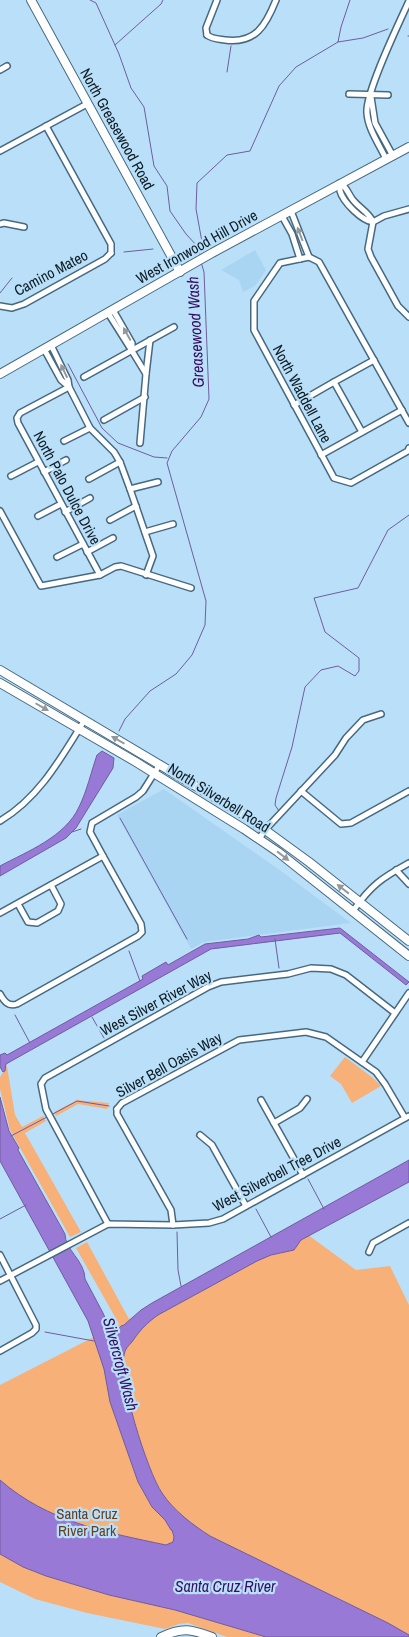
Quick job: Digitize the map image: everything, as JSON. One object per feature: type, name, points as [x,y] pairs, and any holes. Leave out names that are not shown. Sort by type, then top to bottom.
[{"type":"main road","name":"North Greasewood Road","points":[[31,0],[180,272]]},
{"type":"main road","name":"West Ironwood Hill Drive","points":[[0,374],[212,253],[409,147]]},
{"type":"main road","name":"North Silverbell Road","points":[[0,670],[246,816],[409,941]]},
{"type":"main road","name":"North Silverbell Road","points":[[0,683],[205,803],[259,839],[409,956]]},
{"type":"main road","points":[[161,1637],[173,1631],[190,1630],[212,1637]]},
{"type":"street","points":[[216,0],[205,35],[211,38],[236,41],[258,32],[268,19],[276,0]]},
{"type":"street","points":[[390,157],[369,124],[367,106],[375,80],[409,1]]},
{"type":"street","points":[[0,70],[7,66]]},
{"type":"street","points":[[349,94],[388,95]]},
{"type":"street","points":[[0,151],[87,104]]},
{"type":"street","points":[[46,126],[111,244],[111,253],[118,254]]},
{"type":"street","points":[[340,183],[345,186],[353,200],[371,217],[372,224],[368,249],[371,257],[398,306],[409,317]]},
{"type":"street","points":[[372,224],[384,216],[409,210]]},
{"type":"street","points":[[291,211],[309,257],[319,262],[409,423]]},
{"type":"street","points":[[282,216],[292,234],[300,259]]},
{"type":"street","points":[[0,224],[24,227]]},
{"type":"street","name":"Camino Mateo","points":[[0,306],[12,308],[24,304],[105,259],[111,253]]},
{"type":"street","name":"North Waddell Lane","points":[[309,257],[280,263],[254,301],[254,330],[334,478],[351,483],[408,451],[409,448]]},
{"type":"street","points":[[111,311],[127,345],[146,374]]},
{"type":"street","points":[[84,377],[174,327]]},
{"type":"street","points":[[140,443],[150,340]]},
{"type":"street","points":[[48,347],[61,380],[69,387],[90,428],[114,452],[120,462],[153,556],[146,575]]},
{"type":"street","points":[[294,405],[374,360]]},
{"type":"street","points":[[334,382],[362,432]]},
{"type":"street","name":"North Palo Dulce Drive","points":[[69,387],[20,413],[17,418],[38,462],[100,575]]},
{"type":"street","points":[[104,420],[145,397]]},
{"type":"street","points":[[321,455],[402,410]]},
{"type":"street","points":[[64,441],[90,428]]},
{"type":"street","points":[[44,472],[66,460]]},
{"type":"street","points":[[11,476],[38,462]]},
{"type":"street","points":[[89,480],[120,462]]},
{"type":"street","points":[[130,489],[158,482]]},
{"type":"street","points":[[66,512],[90,498]]},
{"type":"street","points":[[38,516],[61,504]]},
{"type":"street","points":[[110,520],[136,506]]},
{"type":"street","points":[[0,511],[41,586],[100,575],[120,566],[191,588]]},
{"type":"street","points":[[145,532],[173,524]]},
{"type":"street","points":[[87,552],[113,538]]},
{"type":"street","points":[[57,557],[83,544]]},
{"type":"street","points":[[259,839],[265,830],[335,755],[346,738],[363,720],[381,714]]},
{"type":"street","points":[[0,822],[32,795],[53,771],[84,720]]},
{"type":"street","points":[[0,994],[10,1007],[17,1004],[144,932],[90,832],[90,826],[136,797],[160,764]]},
{"type":"street","points":[[301,791],[341,824],[351,824],[409,791]]},
{"type":"street","points":[[0,913],[103,856]]},
{"type":"street","points":[[353,911],[372,887],[383,877],[409,863]]},
{"type":"street","points":[[396,870],[409,884]]},
{"type":"street","points":[[18,904],[28,922],[36,924],[58,911],[62,904],[51,885]]},
{"type":"street","name":"West Silver River Way","points":[[108,1224],[46,1108],[42,1080],[208,987],[221,982],[288,974],[311,968],[331,969],[346,975],[395,1013]]},
{"type":"street","points":[[362,1062],[409,993]]},
{"type":"street","name":"Silver Bell Oasis Way","points":[[173,1225],[171,1210],[115,1108],[239,1040],[306,1032],[326,1037],[376,1072],[407,1117]]},
{"type":"street","points":[[274,1123],[300,1108],[307,1099]]},
{"type":"street","points":[[261,1100],[303,1175]]},
{"type":"street","name":"West Silverbell Tree Drive","points":[[0,1280],[11,1276],[108,1224],[173,1225],[209,1223],[223,1219],[407,1117]]},
{"type":"street","points":[[200,1135],[212,1145],[246,1206]]},
{"type":"street","points":[[369,1252],[373,1243],[409,1223]]},
{"type":"street","points":[[0,1255],[35,1321],[37,1329],[0,1351]]},
{"type":"shaded area","points":[[255,250],[266,270],[255,286],[243,292],[239,280],[221,270]]},
{"type":"shaded area","points":[[164,789],[351,923],[204,942],[191,949],[117,815]]},
{"type":"green space","points":[[345,1057],[381,1086],[352,1103],[341,1084],[330,1076]]},
{"type":"green space","points":[[7,1066],[15,1115],[22,1127],[43,1116],[46,1121],[25,1133],[81,1232],[70,1237],[10,1130],[0,1089],[0,1077]]},
{"type":"green space","points":[[77,1100],[109,1103],[107,1109],[78,1104],[56,1116],[54,1112]]},
{"type":"green space","name":"Santa Cruz River Park","points":[[300,1229],[356,1270],[390,1266],[409,1305],[409,1637],[227,1637],[188,1623],[165,1629],[87,1613],[35,1599],[0,1582],[0,1385],[119,1324],[76,1248],[87,1242],[129,1319]]},
{"type":"water","points":[[102,751],[114,758],[113,768],[76,828],[66,838],[0,876],[0,866],[45,842],[65,827],[73,818],[84,795],[97,755]]},
{"type":"water","points":[[340,928],[409,982],[406,985],[340,933],[211,949],[6,1064],[5,1071],[3,1072],[0,1067],[0,1055],[5,1053],[7,1055],[143,979],[142,976],[166,962],[168,965],[205,944],[248,939],[259,935],[261,937]]},
{"type":"water","name":"Santa Cruz River","points":[[0,1097],[9,1131],[65,1234],[68,1245],[82,1267],[85,1279],[114,1338],[120,1327],[152,1303],[409,1160],[409,1182],[301,1240],[294,1250],[271,1255],[257,1261],[158,1315],[142,1329],[127,1348],[123,1363],[129,1401],[149,1466],[162,1493],[178,1512],[210,1536],[388,1623],[409,1635],[409,1637],[266,1637],[175,1610],[109,1595],[46,1576],[23,1567],[0,1554],[0,1480],[38,1506],[58,1516],[99,1530],[166,1545],[173,1542],[174,1537],[172,1530],[152,1507],[138,1482],[110,1402],[104,1369],[88,1321],[0,1161]]},
{"type":"waterway","name":"Greasewood Wash","points":[[90,0],[96,3],[119,54],[131,88],[144,107],[154,166],[167,186],[170,211],[198,247],[200,255]]},
{"type":"waterway","points":[[115,45],[161,4],[163,0]]},
{"type":"waterway","points":[[204,253],[196,209],[197,183],[227,155],[250,151],[279,86],[296,67],[338,42],[350,0]]},
{"type":"waterway","points":[[338,42],[363,38],[388,29]]},
{"type":"waterway","points":[[227,72],[231,46]]},
{"type":"waterway","points":[[124,252],[153,249]]},
{"type":"waterway","name":"Greasewood Wash","points":[[119,731],[125,719],[150,691],[176,674],[192,655],[205,625],[206,601],[167,463],[172,451],[201,417],[209,399],[204,272],[201,262]]},
{"type":"waterway","points":[[0,293],[12,278]]},
{"type":"waterway","points":[[68,364],[102,428],[118,443],[154,457],[167,458]]},
{"type":"waterway","points":[[279,811],[275,805],[276,798],[292,747],[305,687],[321,670],[338,666],[355,676],[359,671],[359,658],[325,632],[314,598],[358,588],[388,530],[409,515]]},
{"type":"waterway","points":[[120,818],[187,939]]},
{"type":"waterway","points":[[72,832],[81,829]]},
{"type":"waterway","points":[[275,939],[279,968]]},
{"type":"waterway","points":[[129,951],[140,981]]},
{"type":"waterway","points":[[15,1015],[30,1043]]},
{"type":"waterway","points":[[92,1017],[104,1038]]},
{"type":"waterway","points":[[51,1115],[77,1101],[109,1106]]},
{"type":"waterway","points":[[11,1136],[47,1117]]},
{"type":"waterway","points":[[308,1179],[324,1209]]},
{"type":"waterway","points":[[0,1219],[26,1205]]},
{"type":"waterway","points":[[256,1209],[271,1237]]},
{"type":"waterway","points":[[177,1232],[178,1270],[181,1286]]},
{"type":"waterway","points":[[45,1332],[94,1341]]},
{"type":"water label","name":"Silvercroft Wash","points":[[121,1364]]}]
